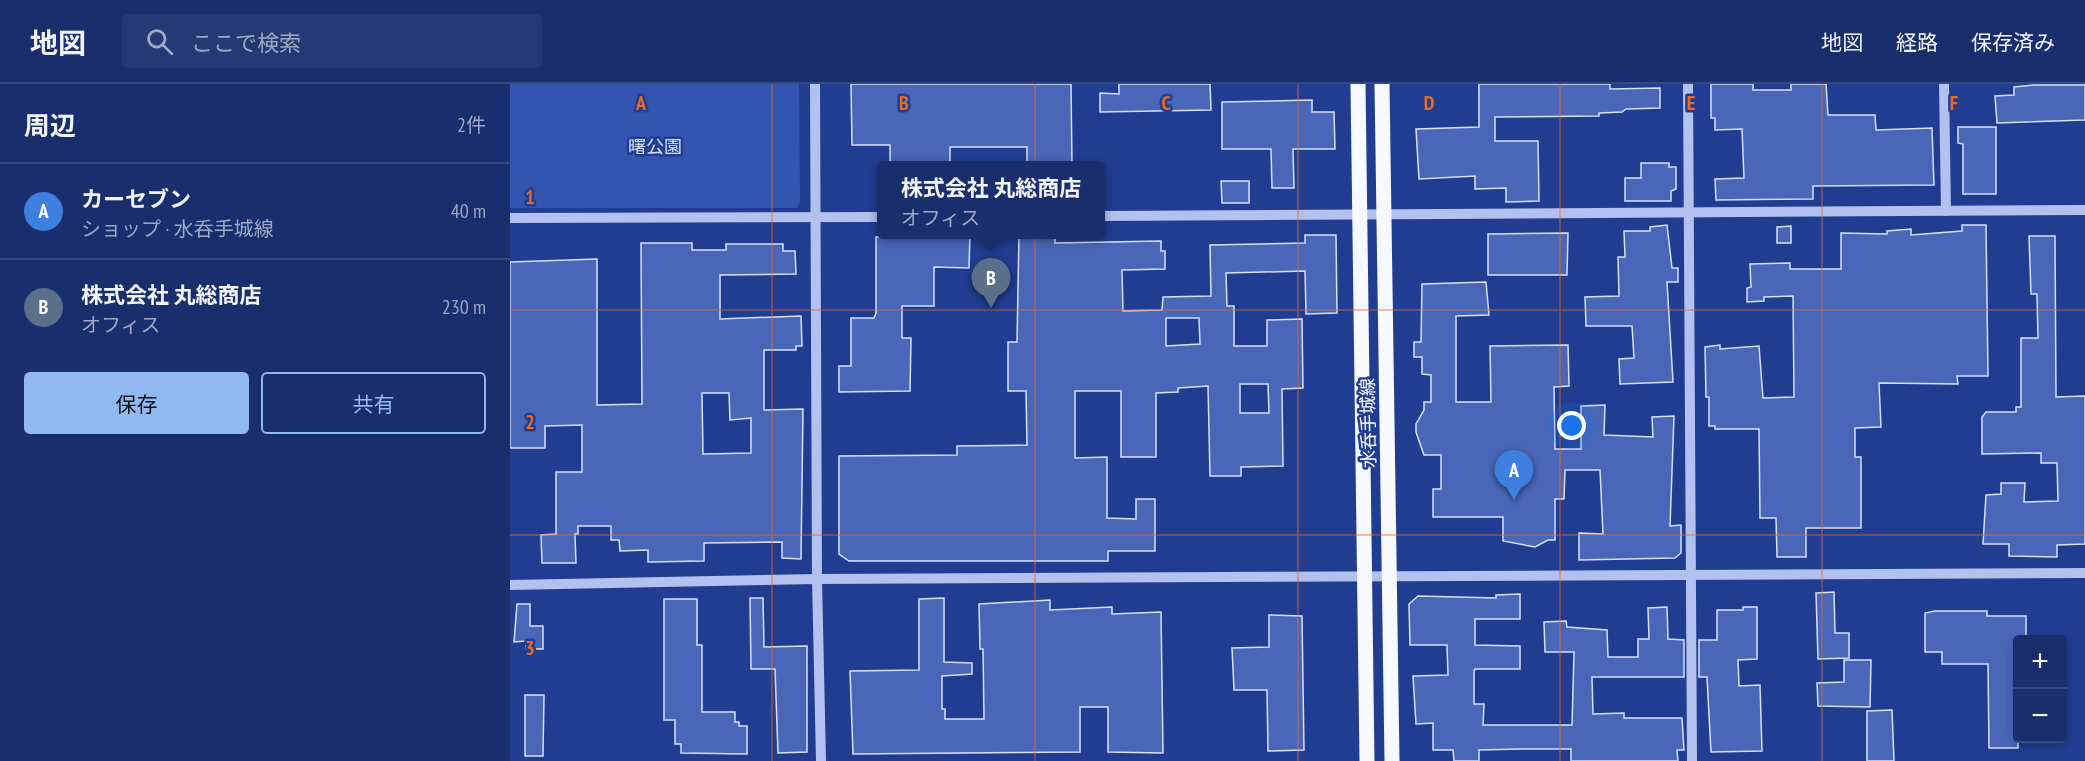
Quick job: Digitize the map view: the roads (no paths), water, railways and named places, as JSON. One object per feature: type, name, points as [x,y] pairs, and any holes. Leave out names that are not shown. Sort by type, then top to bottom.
[{"type":"main road","name":"水呑手城線","points":[[1358,84],[1367,761]]},
{"type":"main road","name":"水呑手城線","points":[[1382,84],[1392,761]]},
{"type":"street","points":[[815,84],[818,218],[817,579],[821,761]]},
{"type":"street","points":[[1688,84],[1692,761]]},
{"type":"street","points":[[1944,84],[1946,211]]},
{"type":"street","points":[[1105,216],[2085,210]]},
{"type":"street","points":[[510,218],[877,217]]},
{"type":"street","points":[[510,585],[817,579],[2085,573]]},
{"type":"place","name":"株式会社 丸総商店","points":[[991,308]]},
{"type":"place","name":"カーセブン","points":[[1514,500]]},
{"type":"park label","name":"曙公園","points":[[655,146]]}]
